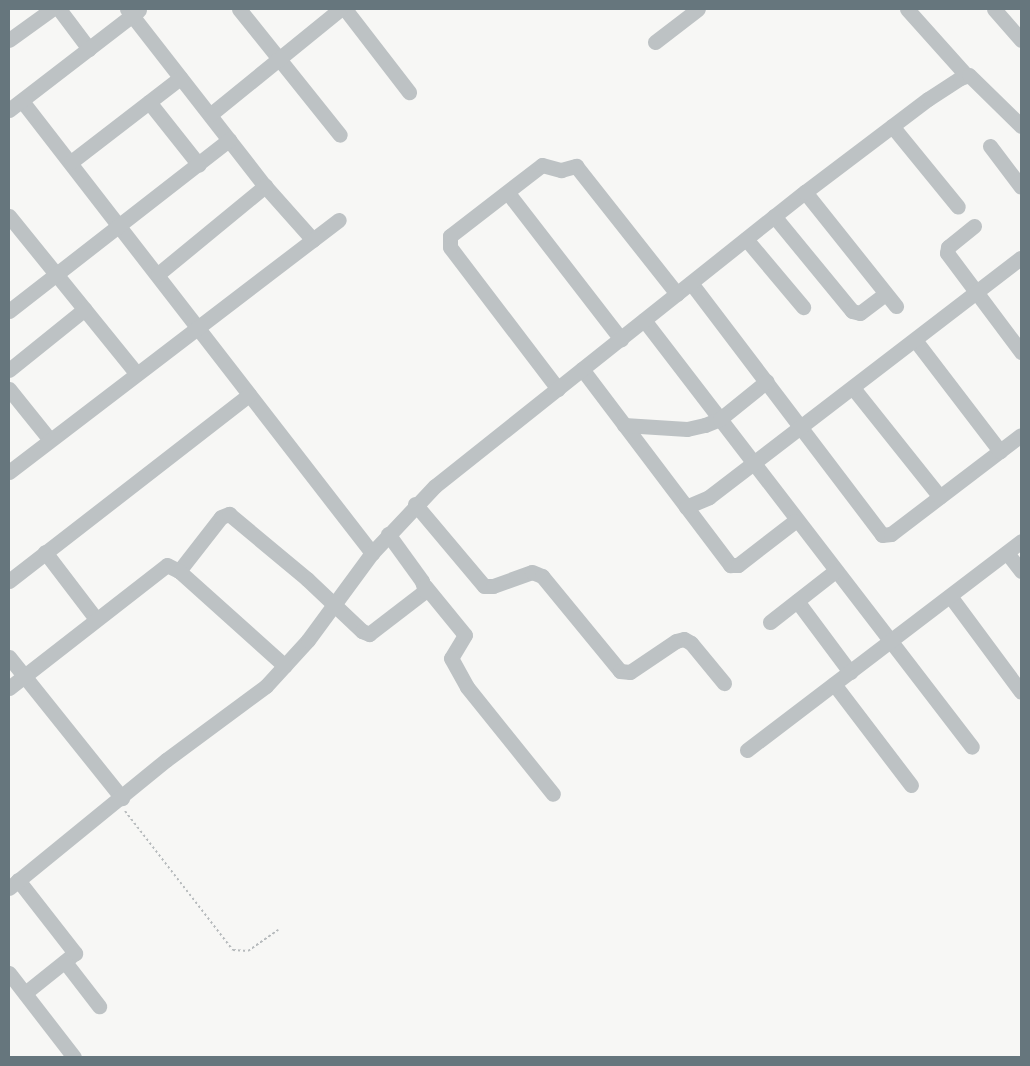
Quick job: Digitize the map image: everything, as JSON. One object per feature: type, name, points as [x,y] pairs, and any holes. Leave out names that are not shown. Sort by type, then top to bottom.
[{"type":"street","points":[[9,40],[52,9]]},
{"type":"street","points":[[59,9],[90,49]]},
{"type":"street","points":[[239,9],[340,135]]},
{"type":"street","points":[[211,114],[340,9]]},
{"type":"street","points":[[345,9],[409,92]]},
{"type":"street","points":[[655,42],[698,9]]},
{"type":"street","points":[[994,9],[1021,40]]},
{"type":"street","points":[[909,10],[966,75],[976,80],[1021,126]]},
{"type":"street","points":[[313,240],[265,186],[211,114],[180,78],[133,11],[90,49],[13,107],[71,162],[372,553]]},
{"type":"street","points":[[25,993],[74,955],[74,949],[14,884],[120,800],[166,760],[266,686],[285,666],[372,553],[415,504],[774,216],[892,126],[966,75]]},
{"type":"street","points":[[71,162],[180,78]]},
{"type":"street","points":[[149,102],[198,165]]},
{"type":"street","points":[[892,126],[958,207]]},
{"type":"street","points":[[9,311],[229,140]]},
{"type":"street","points":[[990,146],[1021,187]]},
{"type":"street","points":[[558,389],[448,244],[450,236],[542,165],[561,170],[578,167],[677,294]]},
{"type":"street","points":[[158,274],[265,186]]},
{"type":"street","points":[[805,192],[884,294],[896,306]]},
{"type":"street","points":[[508,193],[621,339]]},
{"type":"street","points":[[9,216],[137,374]]},
{"type":"street","points":[[774,216],[852,311],[860,313],[884,294]]},
{"type":"street","points":[[9,472],[339,220]]},
{"type":"street","points":[[974,226],[948,247],[946,254],[1019,345]]},
{"type":"street","points":[[746,240],[803,307]]},
{"type":"street","points":[[686,508],[709,497],[803,428],[1021,258]]},
{"type":"street","points":[[691,283],[803,428],[882,535],[891,534],[1021,435]]},
{"type":"street","points":[[9,370],[85,309]]},
{"type":"street","points":[[644,320],[795,521],[891,640],[972,747]]},
{"type":"street","points":[[915,340],[1000,451]]},
{"type":"street","points":[[582,369],[686,508],[733,566],[795,521]]},
{"type":"street","points":[[624,425],[687,430],[720,419],[767,381]]},
{"type":"street","points":[[853,388],[940,497]]},
{"type":"street","points":[[9,389],[50,440]]},
{"type":"street","points":[[9,581],[249,395]]},
{"type":"street","points":[[415,504],[484,586],[493,586],[532,572],[542,576],[620,671],[630,672],[676,641],[684,639],[724,683]]},
{"type":"street","points":[[178,571],[221,517],[229,514],[334,604],[362,631],[369,634],[422,596],[425,586]]},
{"type":"street","points":[[388,534],[425,586],[465,635],[451,658],[467,687],[553,794]]},
{"type":"street","points":[[747,750],[1021,541]]},
{"type":"street","points":[[45,552],[96,619]]},
{"type":"street","points":[[1007,552],[1021,571]]},
{"type":"street","points":[[9,688],[164,566],[178,571],[285,666]]},
{"type":"street","points":[[770,622],[835,571]]},
{"type":"street","points":[[950,596],[1021,692]]},
{"type":"street","points":[[797,601],[850,672]]},
{"type":"street","points":[[9,657],[120,800]]},
{"type":"street","points":[[834,684],[911,785]]},
{"type":"street","points":[[65,962],[99,1006]]},
{"type":"street","points":[[9,973],[74,1057]]},
{"type":"path","points":[[120,800],[233,950],[248,951],[278,930]]}]
